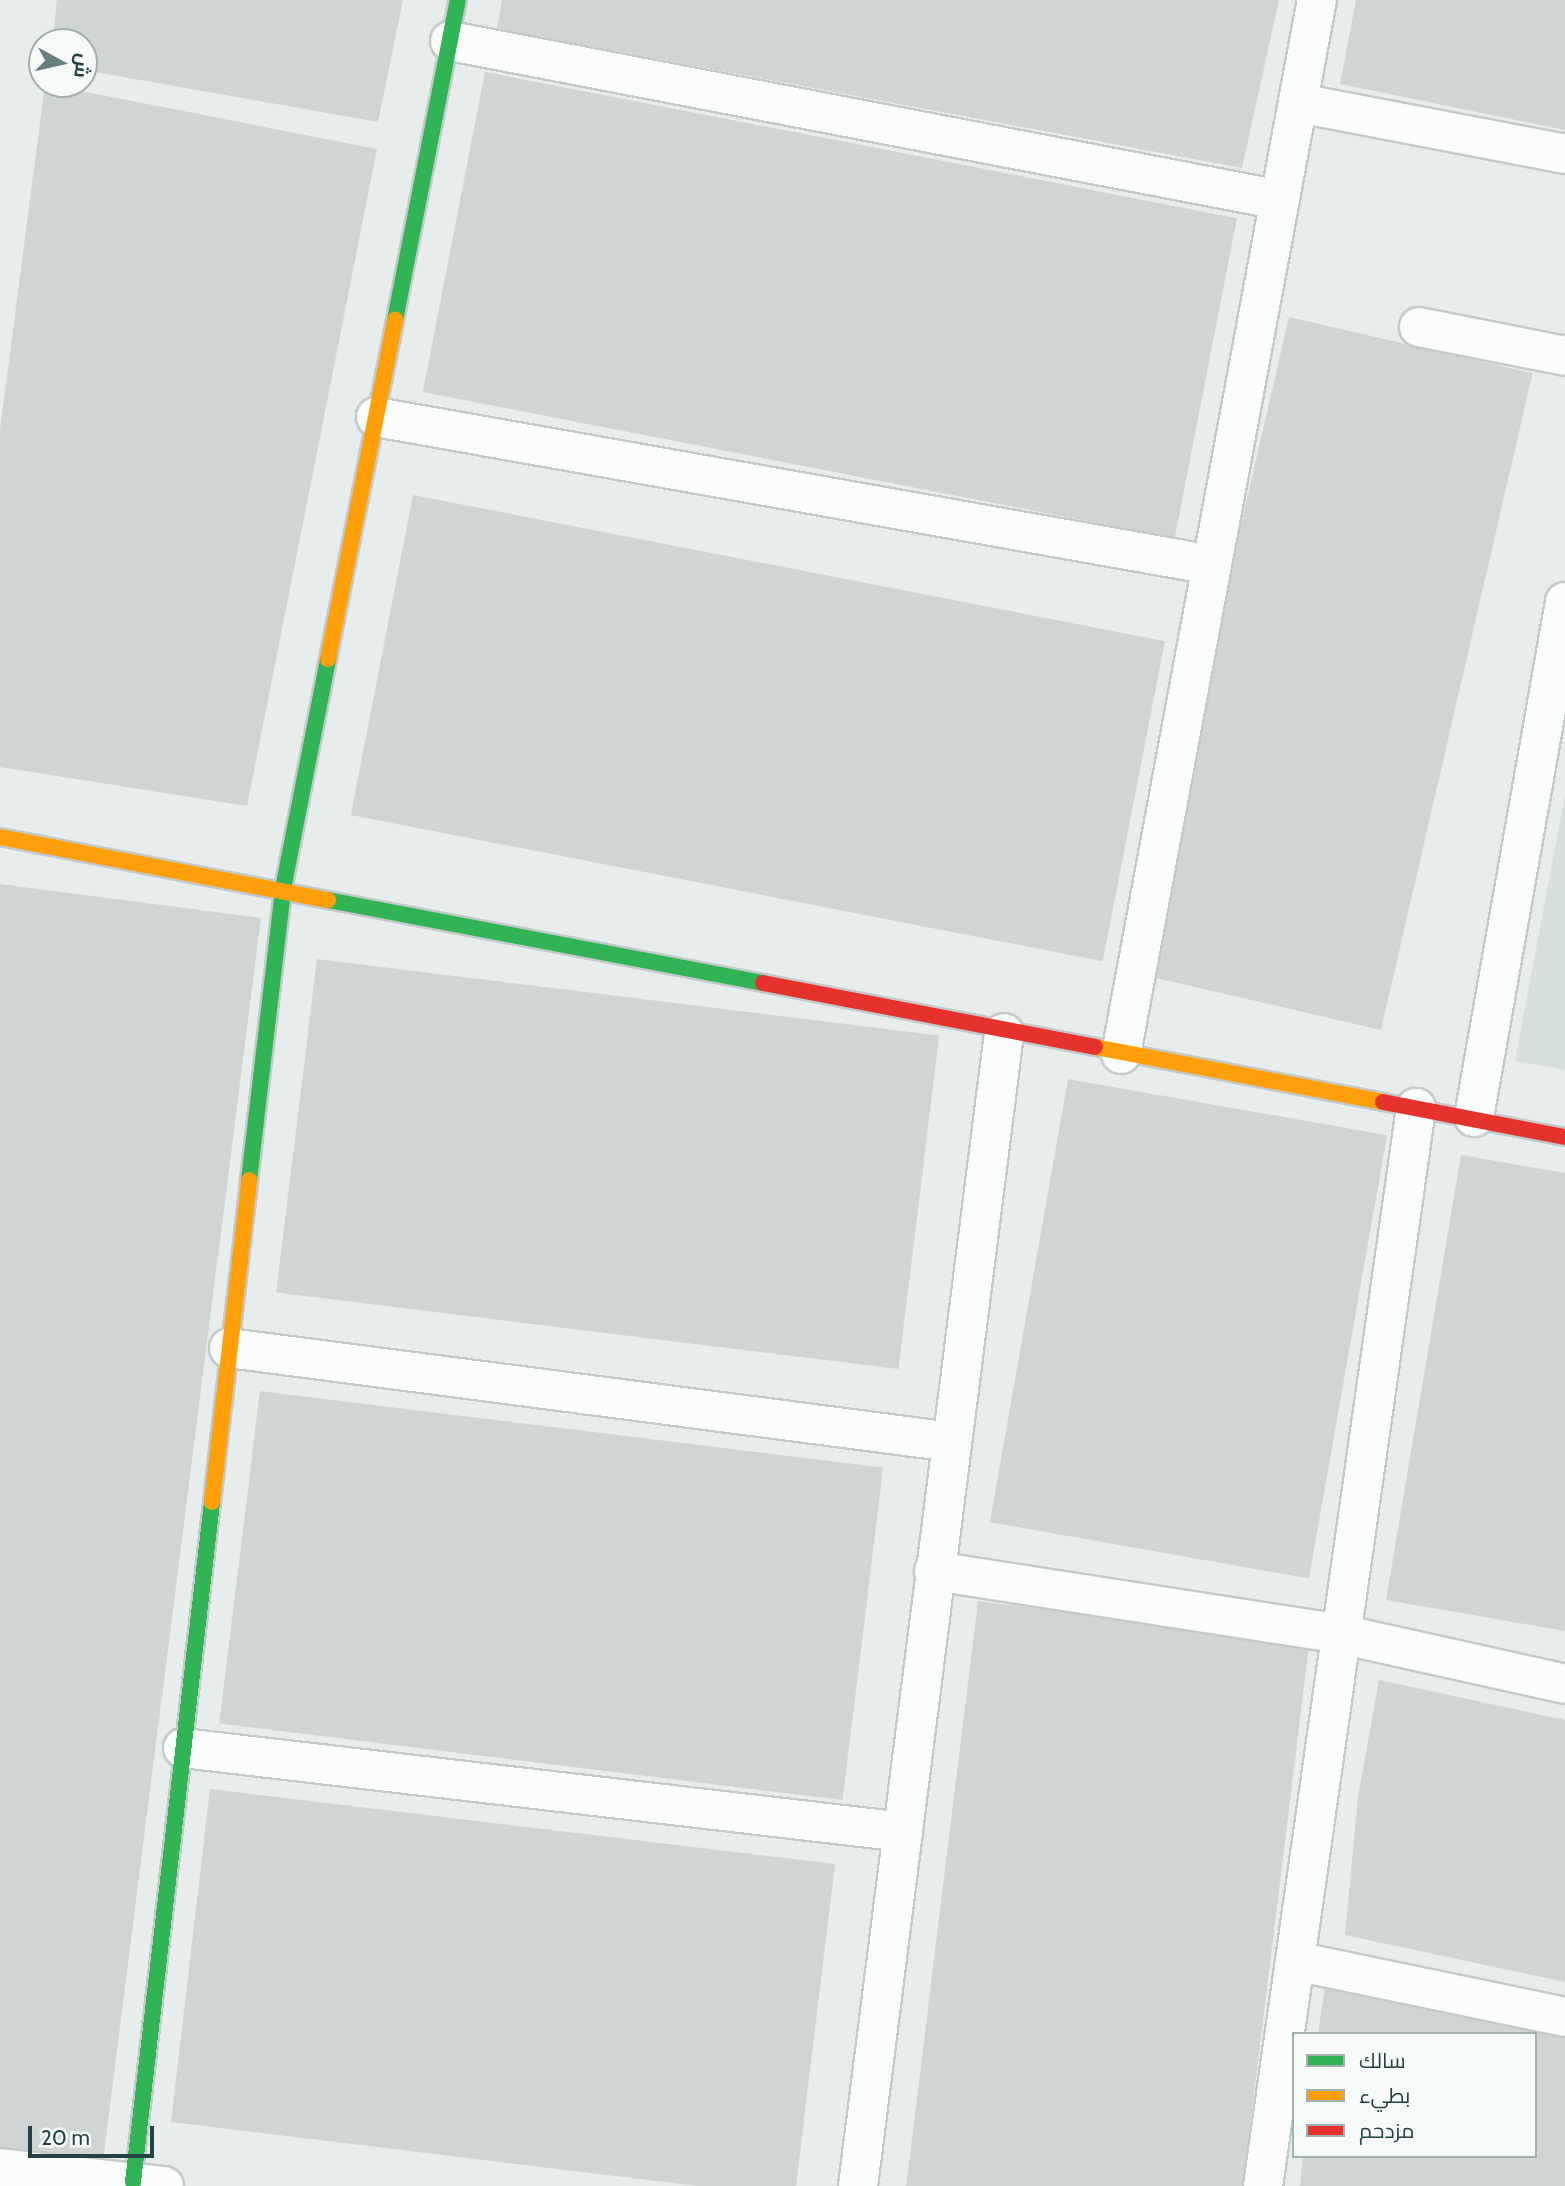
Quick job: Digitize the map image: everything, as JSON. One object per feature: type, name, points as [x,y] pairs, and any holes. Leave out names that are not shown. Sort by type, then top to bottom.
[{"type":"street","points":[[0,2168],[148,2184],[183,1748],[283,889],[458,0]]},
{"type":"street","points":[[1121,1054],[1317,0]]},
{"type":"street","points":[[450,41],[1280,200]]},
{"type":"street","points":[[1298,103],[1565,154]]},
{"type":"street","points":[[1419,327],[1565,356]]},
{"type":"street","points":[[376,417],[1212,565]]},
{"type":"street","points":[[1474,1117],[1565,602]]},
{"type":"street","points":[[0,837],[283,889],[1004,1033],[1474,1117],[1565,1137]]},
{"type":"street","points":[[858,2186],[1004,1033]]},
{"type":"street","points":[[1263,2186],[1339,1634],[1416,1108]]},
{"type":"street","points":[[229,1348],[952,1442]]},
{"type":"street","points":[[934,1571],[1339,1634],[1565,1684]]},
{"type":"street","points":[[183,1748],[903,1832]]},
{"type":"street","points":[[1295,1961],[1565,2017]]},
{"type":"shaded area","points":[[1565,795],[1565,1070],[1515,1061]]},
{"type":"building","points":[[57,0],[403,0],[378,122],[98,72],[98,28],[54,28]]},
{"type":"building","points":[[502,0],[1279,0],[1242,168],[497,29]]},
{"type":"building","points":[[1356,0],[1565,0],[1565,130],[1340,84]]},
{"type":"building","points":[[485,72],[1237,218],[1175,538],[423,392]]},
{"type":"building","points":[[98,94],[377,149],[247,806],[0,767],[0,430],[43,98],[98,98]]},
{"type":"building","points":[[1289,317],[1533,373],[1381,1030],[1137,974]]},
{"type":"building","points":[[413,495],[1165,641],[1103,961],[351,815]]},
{"type":"building","points":[[0,884],[261,918],[102,2168],[0,2155]]},
{"type":"building","points":[[317,959],[939,1035],[898,1369],[276,1292]]},
{"type":"building","points":[[1068,1079],[1387,1135],[1309,1578],[990,1522]]},
{"type":"building","points":[[1461,1155],[1565,1173],[1565,1631],[1386,1600]]},
{"type":"building","points":[[260,1391],[883,1468],[842,1800],[219,1724]]},
{"type":"building","points":[[978,1601],[1310,1642],[1243,2186],[906,2186]]},
{"type":"building","points":[[1379,1680],[1565,1720],[1565,1982],[1345,1935],[1358,1797]]},
{"type":"building","points":[[210,1789],[835,1864],[796,2186],[698,2186],[171,2122]]},
{"type":"building","points":[[1325,1986],[1565,2037],[1565,2186],[1300,2186],[1303,2158],[1537,2158],[1537,2032],[1318,2032]]},
{"type":"traffic: fast","points":[[395,320],[458,0]]},
{"type":"traffic: fast","points":[[249,1180],[283,889],[328,659]]},
{"type":"traffic: fast","points":[[328,900],[763,983]]},
{"type":"traffic: fast","points":[[133,2182],[212,1502]]},
{"type":"traffic: slow","points":[[328,659],[395,320]]},
{"type":"traffic: slow","points":[[0,837],[328,900]]},
{"type":"traffic: slow","points":[[1095,1047],[1383,1102]]},
{"type":"traffic: slow","points":[[212,1502],[249,1180]]},
{"type":"traffic: jam","points":[[763,983],[1095,1047]]},
{"type":"traffic: jam","points":[[1383,1102],[1565,1137]]}]
